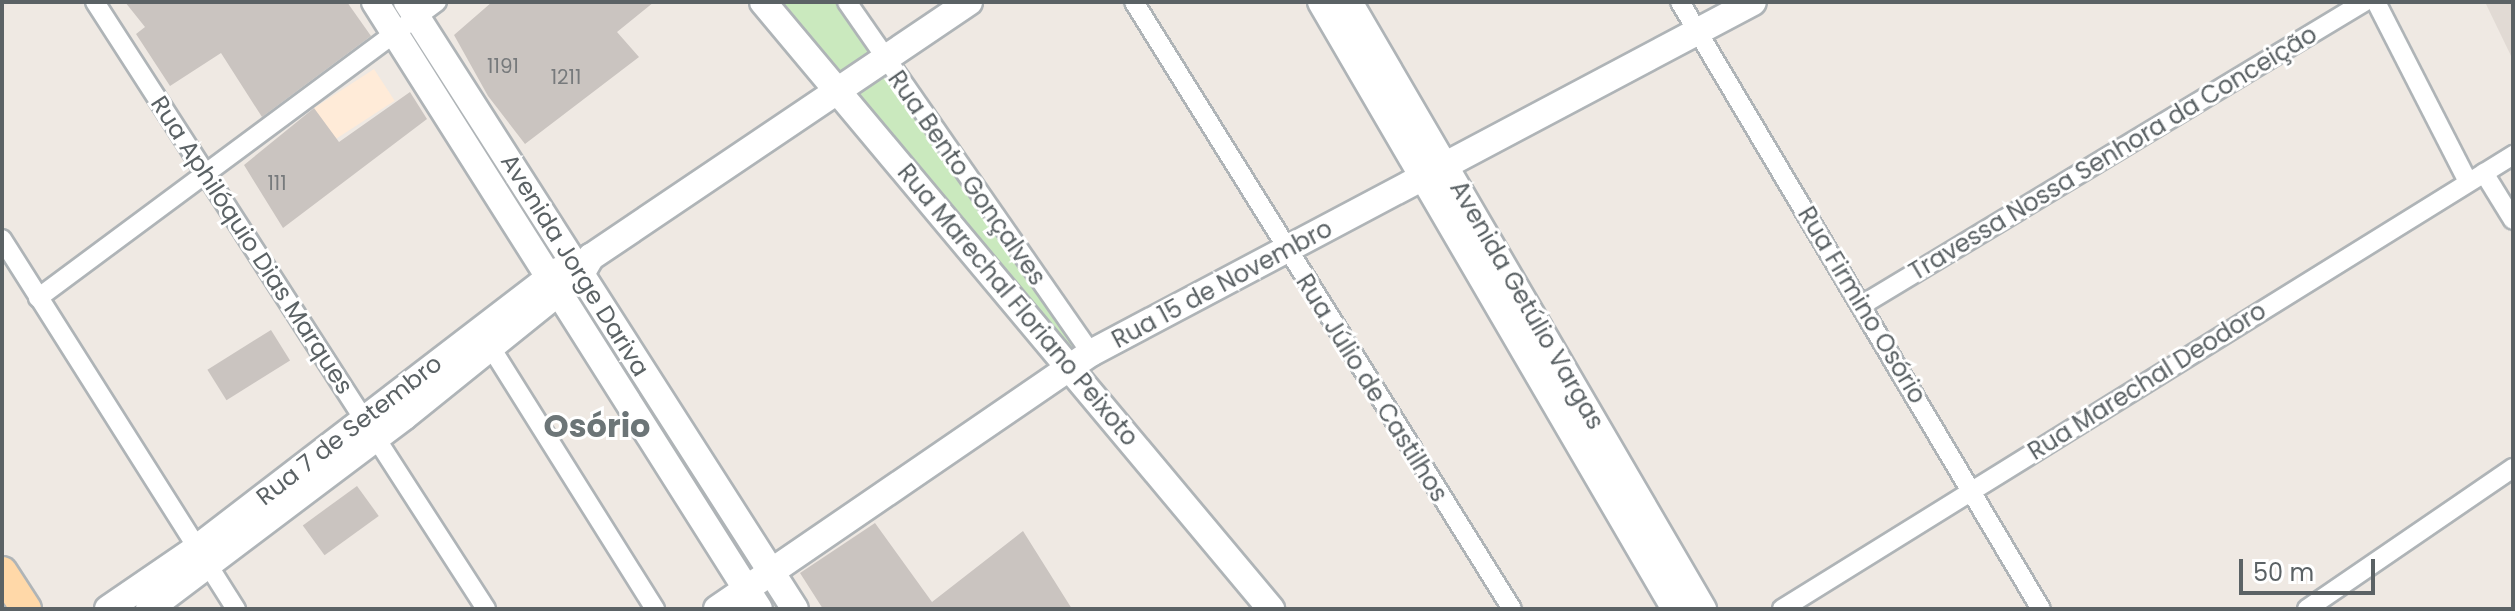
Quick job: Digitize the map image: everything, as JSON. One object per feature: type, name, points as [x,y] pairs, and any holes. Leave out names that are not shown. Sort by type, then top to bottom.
[{"type":"main road","points":[[2,572],[26,609]]},
{"type":"street","name":"Rua Aphilóquio Dias Marques","points":[[95,2],[486,609]]},
{"type":"street","name":"Avenida Jorge Dariva","points":[[375,2],[414,13],[582,264],[795,609]]},
{"type":"street","name":"Rua Marechal Floriano Peixoto","points":[[763,2],[836,89],[1081,360],[1271,609]]},
{"type":"street","name":"Rua Bento Gonçalves","points":[[847,2],[1081,360]]},
{"type":"street","name":"Rua 7 de Setembro","points":[[149,609],[203,556],[582,264],[836,89],[969,2]]},
{"type":"street","name":"Rua Júlio de Castilhos","points":[[1134,2],[1286,251],[1512,609]]},
{"type":"street","name":"Avenida Getúlio Vargas","points":[[1321,2],[1434,170]]},
{"type":"street","name":"Avenida Getúlio Vargas","points":[[1349,2],[1434,170],[1586,432],[1670,576],[1703,609]]},
{"type":"street","name":"Rua Firmino Osório","points":[[1680,2],[2041,609]]},
{"type":"street","name":"Rua 15 de Novembro","points":[[717,609],[753,600],[773,573],[1081,360],[1753,2]]},
{"type":"street","name":"Travessa Nossa Senhora da Conceição","points":[[1862,305],[2364,2]]},
{"type":"street","points":[[2376,2],[2476,178],[2513,220]]},
{"type":"street","points":[[38,298],[206,175],[414,13]]},
{"type":"street","name":"Avenida Jorge Dariva","points":[[414,13],[551,287],[753,600]]},
{"type":"street","name":"Rua Marechal Deodoro","points":[[1782,609],[2513,155]]},
{"type":"street","points":[[2,239],[236,609]]},
{"type":"street","points":[[485,338],[655,609]]},
{"type":"street","points":[[2307,609],[2513,468]]},
{"type":"street","name":"Rua 7 de Setembro","points":[[108,609],[203,556]]},
{"type":"street","name":"Avenida Getúlio Vargas","points":[[1670,576],[1675,609]]},
{"type":"shaded area","points":[[2485,2],[2513,2],[2513,60]]},
{"type":"shaded area","points":[[374,69],[395,101],[334,140],[314,108]]},
{"type":"green space","points":[[773,2],[839,2],[872,54],[837,77]]},
{"type":"green space","points":[[883,67],[1081,348],[1071,355],[844,91]]},
{"type":"building","points":[[125,2],[347,2],[371,36],[262,117],[221,53],[170,86],[136,34],[145,27]]},
{"type":"building","points":[[492,2],[654,2],[617,32],[639,57],[525,144],[488,96],[454,35]]},
{"type":"building","points":[[410,92],[427,119],[283,228],[244,165],[314,108],[339,142]]},
{"type":"building","points":[[271,330],[290,361],[226,400],[207,370]]},
{"type":"building","points":[[357,486],[379,516],[325,555],[303,525]]},
{"type":"building","points":[[875,523],[932,602],[1023,531],[1072,609],[823,609],[800,573]]},
{"type":"district","name":"Osório","points":[[597,426]]}]
